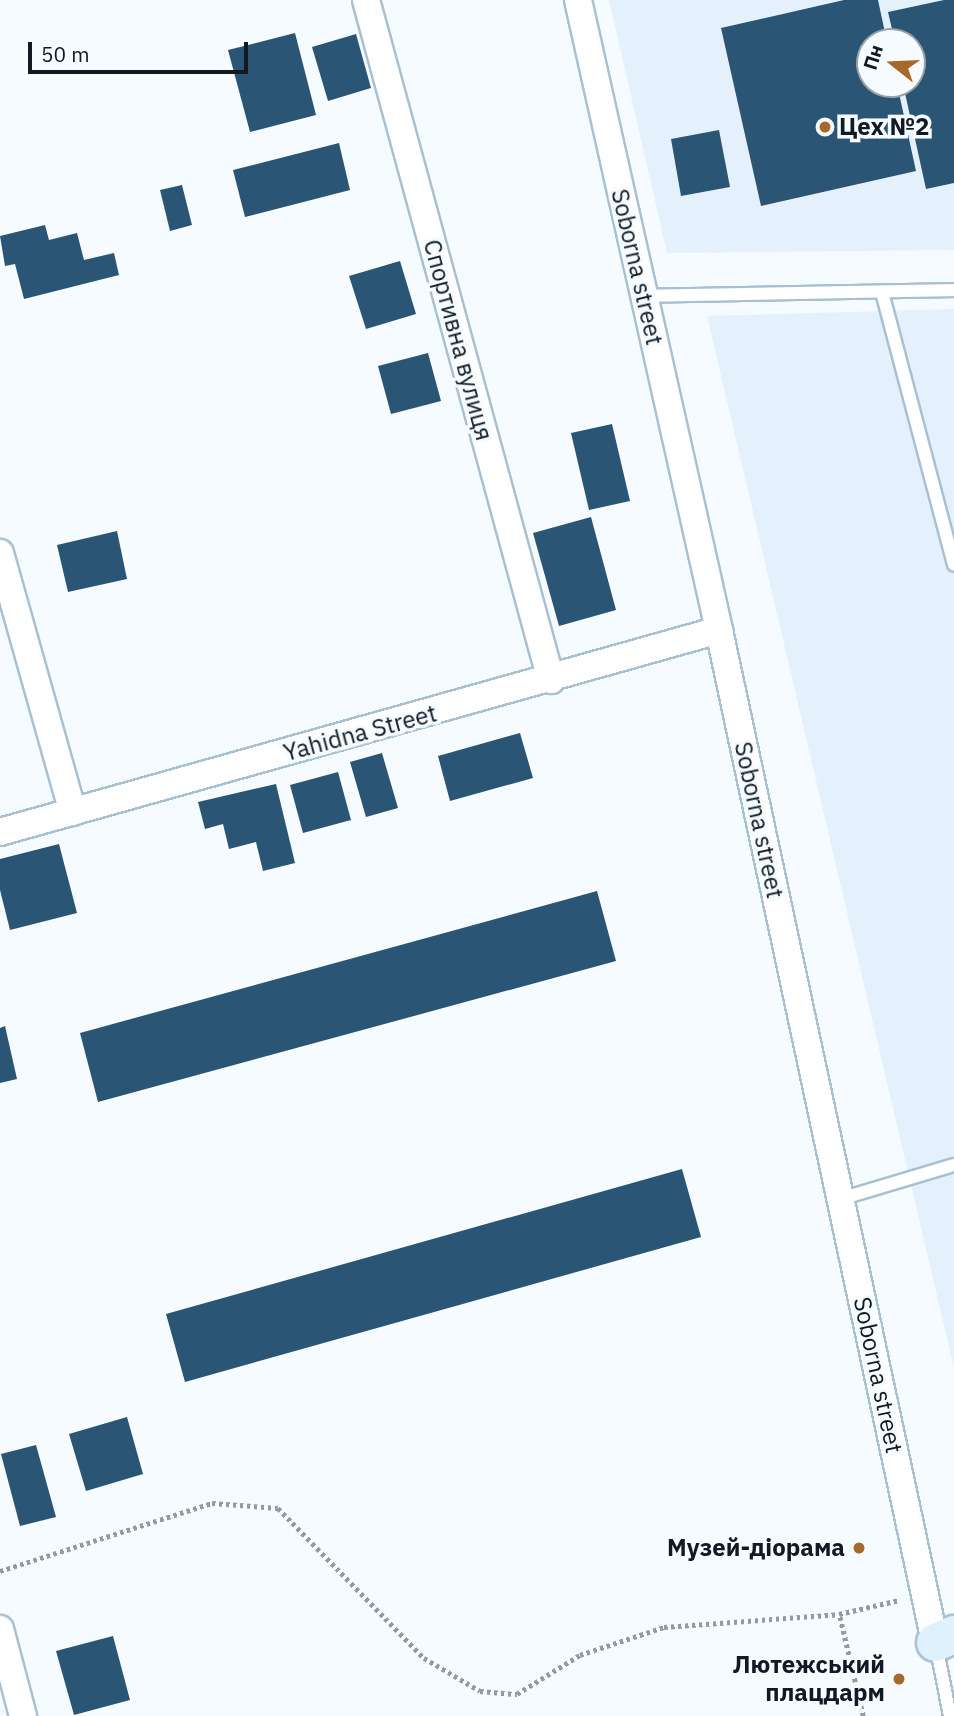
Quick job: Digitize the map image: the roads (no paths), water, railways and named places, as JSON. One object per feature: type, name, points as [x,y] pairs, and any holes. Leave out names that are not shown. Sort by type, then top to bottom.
[{"type":"street","name":"Спортивна вулиця","points":[[366,0],[551,680]]},
{"type":"street","name":"Soborna street","points":[[578,0],[719,630],[926,1596],[944,1638]]},
{"type":"street","points":[[0,553],[73,812]]},
{"type":"street","name":"Yahidna Street","points":[[0,832],[551,680],[719,630]]},
{"type":"street","points":[[0,1629],[23,1716]]},
{"type":"lane","points":[[643,296],[954,290]]},
{"type":"lane","points":[[883,292],[954,565]]},
{"type":"lane","points":[[840,1199],[954,1165]]},
{"type":"lane","points":[[944,1638],[950,1716]]},
{"type":"place","name":"Цех №2","points":[[825,127]]},
{"type":"place","name":"Музей-діорама","points":[[859,1548]]},
{"type":"place","name":"Лютежський плацдарм","points":[[899,1679]]}]
